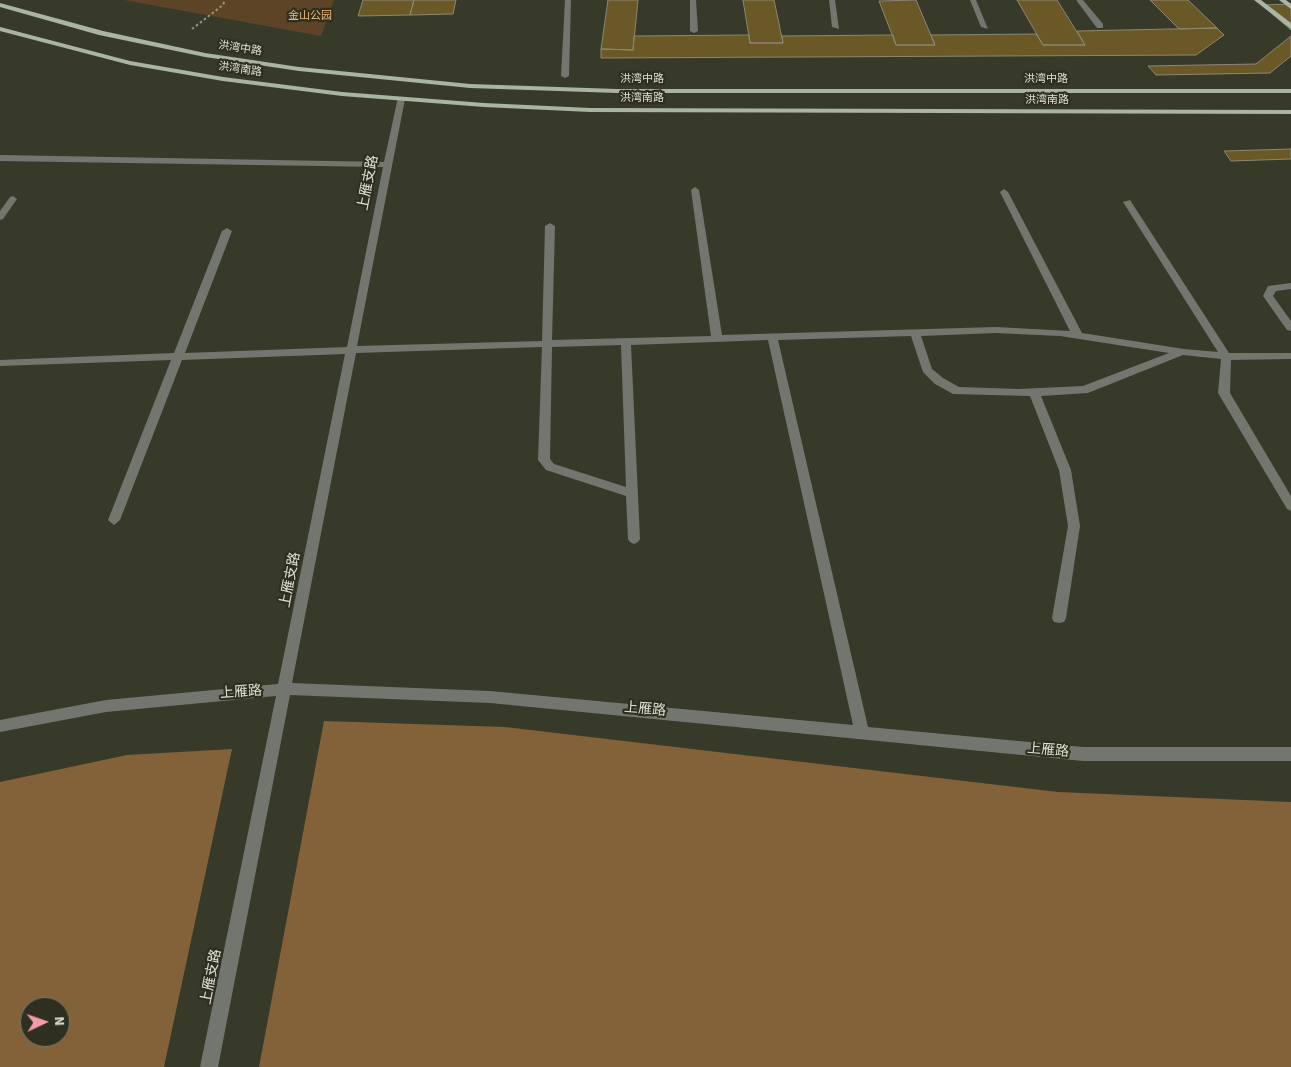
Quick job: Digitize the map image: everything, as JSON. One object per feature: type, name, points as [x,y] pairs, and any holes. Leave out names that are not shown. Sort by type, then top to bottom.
[{"type":"main road","points":[[1257,0],[1291,27]]},
{"type":"main road","points":[[1282,0],[1291,7]]},
{"type":"main road","name":"洪湾中路","points":[[0,6],[102,33],[205,56],[299,69],[470,86],[617,91],[1291,91]]},
{"type":"main road","name":"洪湾南路","points":[[0,29],[82,52],[174,71],[296,89],[401,99],[590,110],[1291,112]]},
{"type":"street","points":[[565,76],[568,0]]},
{"type":"street","points":[[693,0],[694,31]]},
{"type":"street","points":[[832,0],[836,27]]},
{"type":"street","points":[[973,0],[985,27]]},
{"type":"street","points":[[1079,0],[1100,26]]},
{"type":"street","name":"上雁支路","points":[[210,1067],[286,690],[401,99]]},
{"type":"street","points":[[0,158],[388,164]]},
{"type":"street","points":[[695,190],[717,339]]},
{"type":"street","points":[[1004,192],[1078,336]]},
{"type":"street","points":[[0,217],[13,199]]},
{"type":"street","points":[[1127,202],[1226,356],[1224,393],[1291,506]]},
{"type":"street","points":[[550,226],[544,460],[550,467],[632,493]]},
{"type":"street","points":[[114,520],[227,231]]},
{"type":"street","points":[[1291,286],[1272,288],[1268,296],[1291,328]]},
{"type":"street","points":[[0,364],[352,350],[996,330],[1078,336],[1184,352],[1226,356],[1291,356]]},
{"type":"street","points":[[915,333],[927,370],[939,381],[957,390],[1034,392],[1084,390],[1184,352]]},
{"type":"street","points":[[772,337],[862,732]]},
{"type":"street","points":[[626,342],[634,539]]},
{"type":"street","points":[[1034,392],[1066,470],[1074,526],[1059,618]]},
{"type":"street","name":"上雁路","points":[[0,726],[106,706],[196,696],[286,690],[490,697],[1083,754],[1291,754]]},
{"type":"path","points":[[199,32],[190,30],[223,5],[225,0]]},
{"type":"green space","name":"金山公园","points":[[124,0],[334,0],[321,36]]},
{"type":"shaded area","points":[[324,721],[505,727],[1058,792],[1291,802],[1291,1067],[259,1067]]},
{"type":"shaded area","points":[[232,749],[164,1067],[0,1067],[0,782],[127,755]]},
{"type":"building","points":[[363,0],[414,0],[410,15],[358,16]]},
{"type":"building","points":[[414,0],[456,0],[453,14],[410,15]]},
{"type":"building","points":[[608,0],[638,0],[633,50],[601,49]]},
{"type":"building","points":[[743,0],[774,0],[783,43],[750,43]]},
{"type":"building","points":[[916,0],[935,45],[896,45],[879,1]]},
{"type":"building","points":[[1017,0],[1057,0],[1085,45],[1043,45]]},
{"type":"building","points":[[1150,0],[1188,0],[1217,28],[1179,29]]},
{"type":"building","points":[[1291,4],[1291,30],[1262,5]]},
{"type":"building","points":[[1217,28],[1224,35],[1196,55],[601,58],[601,49],[633,50],[634,36],[749,35],[750,43],[783,43],[782,36],[893,35],[896,45],[935,45],[931,35],[1036,34],[1043,45],[1085,45],[1077,31]]},
{"type":"building","points":[[1291,36],[1291,56],[1270,73],[1156,75],[1148,66],[1256,64]]},
{"type":"building","points":[[1291,149],[1291,159],[1231,161],[1224,151]]}]
